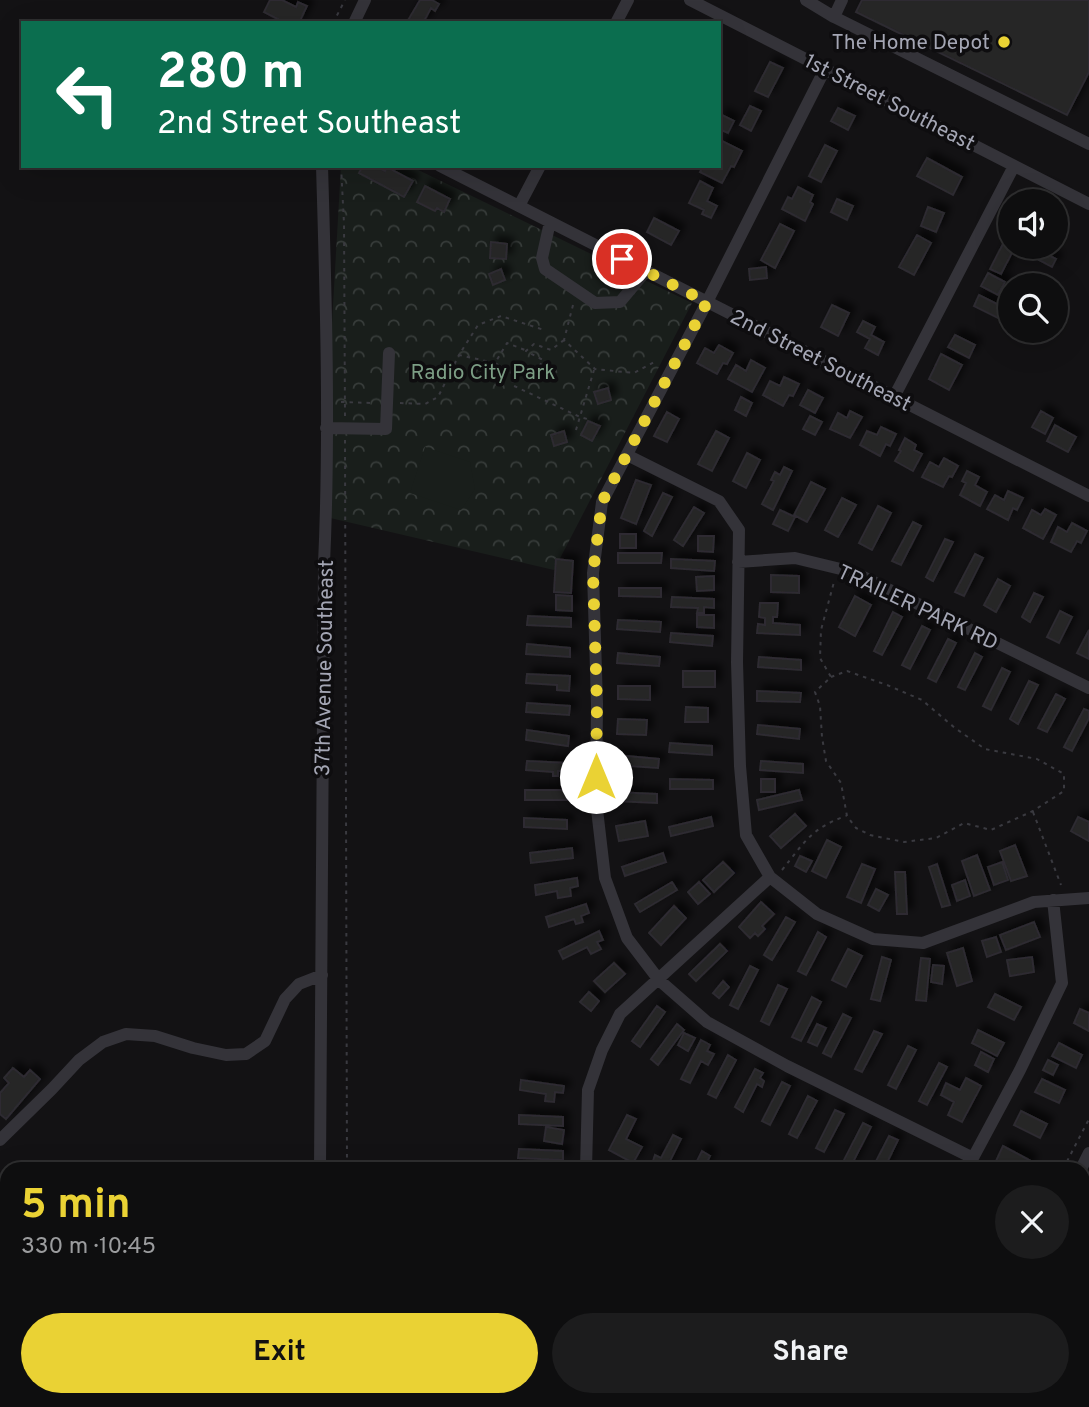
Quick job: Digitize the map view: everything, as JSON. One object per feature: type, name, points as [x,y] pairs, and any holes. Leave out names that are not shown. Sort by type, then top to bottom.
[{"type":"street","points":[[355,21],[365,0]]},
{"type":"street","points":[[617,21],[628,0]]},
{"type":"street","name":"1st Street Southeast","points":[[690,0],[1089,204]]},
{"type":"street","points":[[806,0],[834,17],[1089,144]]},
{"type":"street","points":[[834,17],[842,0]]},
{"type":"street","points":[[825,69],[602,502],[593,573],[597,705],[596,801],[605,878],[627,938],[659,980],[707,1022],[966,1162]]},
{"type":"street","points":[[894,397],[1014,166]]},
{"type":"street","name":"37th Avenue Southeast","points":[[320,1162],[327,401],[322,168]]},
{"type":"street","name":"2nd Street Southeast","points":[[444,168],[894,397],[1087,491]]},
{"type":"street","points":[[519,206],[539,168]]},
{"type":"street","points":[[550,222],[541,258],[545,269],[595,303],[620,302],[646,271]]},
{"type":"street","points":[[326,428],[386,429],[388,353]]},
{"type":"street","points":[[627,455],[719,501],[739,530],[737,662],[746,835],[775,874],[817,914],[873,939],[923,943],[1034,902],[1089,898]]},
{"type":"street","name":"TRAILER PARK RD","points":[[738,562],[795,558],[853,572],[1089,688]]},
{"type":"street","points":[[586,1162],[588,1090],[602,1050],[620,1014],[775,874]]},
{"type":"street","points":[[971,1162],[1062,983],[1053,900]]},
{"type":"street","points":[[0,1140],[79,1060],[103,1042],[126,1034],[155,1037],[226,1055],[246,1054],[265,1041],[285,999],[299,984],[322,975]]},
{"type":"path","points":[[334,21],[345,0]]},
{"type":"path","points":[[341,168],[345,402],[346,1162]]},
{"type":"path","points":[[526,351],[534,344],[551,350],[564,340],[573,301],[579,292]]},
{"type":"path","points":[[327,401],[425,404],[438,397],[478,325],[501,316],[544,330]]},
{"type":"path","points":[[564,340],[595,369],[634,373],[656,361]]},
{"type":"path","points":[[459,355],[495,363],[514,375],[531,381],[543,360],[508,342],[495,363]]},
{"type":"path","points":[[576,429],[595,369]]},
{"type":"path","points":[[514,375],[512,384],[591,420]]},
{"type":"path","points":[[831,677],[820,658],[821,630],[836,574]]},
{"type":"path","points":[[846,671],[922,700],[985,749],[1037,759],[1064,774],[1065,791],[1033,811],[991,830],[964,823],[936,838],[904,842],[870,835],[856,828],[847,816],[841,783],[826,761],[820,706],[814,692],[831,677],[846,671]]},
{"type":"path","points":[[1033,811],[1061,885]]},
{"type":"path","points":[[775,874],[810,835],[827,823],[847,816]]},
{"type":"path","points":[[1067,1162],[1089,1119]]},
{"type":"green space","name":"Radio City Park","points":[[341,168],[414,168],[692,303],[554,570],[326,517],[326,428]]},
{"type":"green space","points":[[425,447],[470,462],[475,489],[461,510],[410,493]]},
{"type":"building","points":[[270,0],[282,0],[296,7],[298,2],[307,6],[300,21],[281,21],[264,12]]},
{"type":"building","points":[[420,0],[432,0],[439,4],[435,11],[431,8],[424,21],[408,21]]},
{"type":"building","name":"The Home Depot","points":[[862,0],[1089,0],[1089,72],[1067,115],[856,12]]},
{"type":"building","points":[[770,62],[783,68],[768,97],[755,91]]},
{"type":"building","points":[[750,106],[761,111],[751,131],[740,125]]},
{"type":"building","points":[[838,108],[855,116],[848,130],[831,121]]},
{"type":"building","points":[[721,114],[734,121],[728,133],[721,130]]},
{"type":"building","points":[[721,143],[742,151],[722,183],[700,172],[702,168],[721,168]]},
{"type":"building","points":[[825,145],[837,151],[821,182],[809,176]]},
{"type":"building","points":[[927,158],[962,177],[953,195],[917,176]]},
{"type":"building","points":[[362,168],[380,168],[385,171],[389,168],[413,181],[404,197],[359,173]]},
{"type":"building","points":[[700,181],[713,188],[707,201],[717,206],[711,218],[702,214],[704,210],[689,203]]},
{"type":"building","points":[[425,186],[450,199],[444,212],[437,208],[435,211],[417,202]]},
{"type":"building","points":[[798,187],[813,195],[810,202],[813,204],[805,221],[782,209],[788,197],[792,199]]},
{"type":"building","points":[[837,199],[853,206],[847,220],[831,212]]},
{"type":"building","points":[[928,207],[944,213],[936,232],[921,226]]},
{"type":"building","points":[[654,218],[679,231],[671,245],[647,232]]},
{"type":"building","points":[[780,224],[794,231],[775,268],[761,260]]},
{"type":"building","points":[[917,235],[931,243],[914,275],[899,267]]},
{"type":"building","points":[[491,242],[507,244],[506,259],[490,258]]},
{"type":"building","points":[[998,253],[998,259],[1009,259],[1002,273],[990,269]]},
{"type":"building","points":[[1040,259],[1056,259],[1052,267]]},
{"type":"building","points":[[766,267],[767,278],[750,280],[749,269]]},
{"type":"building","points":[[501,269],[505,280],[493,285],[489,274]]},
{"type":"building","points":[[988,273],[998,278],[998,295],[981,286]]},
{"type":"building","points":[[979,295],[998,304],[998,318],[974,306]]},
{"type":"building","points":[[832,305],[849,313],[838,336],[821,327]]},
{"type":"building","points":[[863,321],[875,327],[871,335],[884,342],[878,355],[865,348],[870,339],[857,332]]},
{"type":"building","points":[[955,335],[975,345],[969,358],[948,347]]},
{"type":"building","points":[[719,345],[733,353],[717,374],[697,363],[705,348],[714,353]]},
{"type":"building","points":[[941,354],[962,365],[949,390],[929,379]]},
{"type":"building","points":[[751,360],[765,368],[752,392],[728,379],[736,365],[746,371]]},
{"type":"building","points":[[784,377],[799,384],[793,396],[789,395],[783,406],[763,395],[770,381],[780,386]]},
{"type":"building","points":[[608,388],[611,400],[598,404],[594,392]]},
{"type":"building","points":[[808,390],[823,398],[815,413],[800,405]]},
{"type":"building","points":[[741,397],[752,403],[746,416],[735,410]]},
{"type":"building","points":[[850,411],[862,417],[850,438],[830,429],[838,413],[847,418]]},
{"type":"building","points":[[1041,411],[1053,418],[1045,434],[1032,427]]},
{"type":"building","points":[[667,412],[679,419],[667,442],[654,436]]},
{"type":"building","points":[[810,416],[822,422],[815,435],[803,429]]},
{"type":"building","points":[[588,421],[600,426],[592,441],[581,435]]},
{"type":"building","points":[[1055,425],[1076,437],[1068,452],[1047,441]]},
{"type":"building","points":[[881,427],[896,434],[890,446],[886,444],[880,456],[860,445],[867,431],[877,435]]},
{"type":"building","points":[[564,431],[567,442],[554,446],[551,435]]},
{"type":"building","points":[[716,431],[729,438],[712,471],[698,464]]},
{"type":"building","points":[[905,438],[916,445],[914,450],[922,454],[913,471],[895,461]]},
{"type":"building","points":[[747,453],[760,460],[746,488],[733,481]]},
{"type":"building","points":[[944,458],[958,466],[943,487],[922,477],[930,462],[939,467]]},
{"type":"building","points":[[784,467],[792,471],[773,510],[762,504],[774,481],[771,480],[775,472],[780,475]]},
{"type":"building","points":[[967,471],[979,477],[975,485],[987,492],[980,506],[960,495],[966,483],[962,481]]},
{"type":"building","points":[[636,480],[651,485],[636,524],[621,518]]},
{"type":"building","points":[[811,482],[825,489],[807,522],[794,515]]},
{"type":"building","points":[[1008,491],[1023,498],[1017,510],[1013,508],[1008,520],[987,509],[995,495],[1004,500]]},
{"type":"building","points":[[663,493],[672,497],[652,536],[644,531]]},
{"type":"building","points":[[842,498],[856,505],[838,537],[825,530]]},
{"type":"building","points":[[878,506],[891,513],[872,550],[859,543]]},
{"type":"building","points":[[694,507],[704,513],[683,546],[674,540]]},
{"type":"building","points":[[1045,509],[1056,515],[1043,539],[1023,528],[1032,510],[1041,515]]},
{"type":"building","points":[[780,510],[795,517],[788,531],[773,524]]},
{"type":"building","points":[[913,522],[921,526],[901,565],[892,561]]},
{"type":"building","points":[[1072,523],[1087,531],[1081,543],[1077,541],[1071,552],[1051,542],[1058,527],[1067,532]]},
{"type":"building","points":[[620,534],[636,534],[636,548],[620,548]]},
{"type":"building","points":[[698,536],[714,536],[713,552],[698,551]]},
{"type":"building","points":[[945,539],[953,542],[933,581],[926,577]]},
{"type":"building","points":[[618,553],[662,553],[661,563],[618,563]]},
{"type":"building","points":[[975,554],[983,558],[964,596],[955,592]]},
{"type":"building","points":[[556,559],[573,561],[571,593],[554,592]]},
{"type":"building","points":[[671,559],[715,561],[714,571],[671,568]]},
{"type":"building","points":[[771,575],[799,576],[799,593],[771,592]]},
{"type":"building","points":[[714,576],[714,590],[697,591],[696,577]]},
{"type":"building","points":[[998,579],[1010,586],[996,612],[984,605]]},
{"type":"building","points":[[619,588],[661,588],[661,597],[619,596]]},
{"type":"building","points":[[1034,593],[1043,597],[1030,622],[1022,617]]},
{"type":"building","points":[[556,595],[572,596],[572,611],[556,610]]},
{"type":"building","points":[[855,596],[871,605],[855,636],[839,627]]},
{"type":"building","points":[[672,597],[714,599],[714,608],[704,607],[704,613],[697,613],[698,608],[671,607]]},
{"type":"building","points":[[760,603],[778,603],[777,617],[773,617],[773,623],[800,625],[800,635],[757,633],[758,624],[765,625],[765,618],[759,617]]},
{"type":"building","points":[[1060,611],[1072,617],[1059,643],[1047,637]]},
{"type":"building","points":[[893,612],[902,617],[882,655],[874,651]]},
{"type":"building","points":[[697,615],[714,615],[714,628],[697,627]]},
{"type":"building","points":[[528,616],[571,618],[571,627],[527,625]]},
{"type":"building","points":[[618,620],[661,622],[660,632],[617,629]]},
{"type":"building","points":[[922,626],[930,630],[910,669],[902,665]]},
{"type":"building","points":[[1089,630],[1089,659],[1077,653]]},
{"type":"building","points":[[671,633],[713,636],[712,646],[670,642]]},
{"type":"building","points":[[948,639],[956,643],[936,682],[928,678]]},
{"type":"building","points":[[527,644],[570,648],[570,657],[526,654]]},
{"type":"building","points":[[618,653],[660,657],[659,666],[617,663]]},
{"type":"building","points":[[975,653],[982,657],[965,690],[958,687]]},
{"type":"building","points":[[759,657],[801,660],[801,670],[758,667]]},
{"type":"building","points":[[1002,668],[1010,672],[991,710],[983,706]]},
{"type":"building","points":[[683,671],[715,671],[715,687],[683,687]]},
{"type":"building","points":[[527,674],[570,676],[569,691],[557,690],[557,685],[526,683]]},
{"type":"building","points":[[1029,681],[1038,685],[1018,724],[1010,719]]},
{"type":"building","points":[[618,686],[650,686],[650,700],[618,699]]},
{"type":"building","points":[[757,691],[801,693],[800,702],[757,701]]},
{"type":"building","points":[[1056,694],[1065,699],[1047,732],[1038,728]]},
{"type":"building","points":[[527,703],[570,706],[569,715],[526,712]]},
{"type":"building","points":[[686,707],[708,708],[708,722],[685,722]]},
{"type":"building","points":[[1084,709],[1089,711],[1089,718],[1072,751],[1064,747]]},
{"type":"building","points":[[618,719],[647,720],[646,735],[617,734]]},
{"type":"building","points":[[758,725],[800,729],[799,739],[757,734]]},
{"type":"building","points":[[527,730],[569,736],[568,746],[526,740]]},
{"type":"building","points":[[670,743],[712,746],[712,755],[669,752]]},
{"type":"building","points":[[616,755],[659,759],[658,768],[615,765]]},
{"type":"building","points":[[527,761],[569,763],[568,771],[558,771],[558,776],[553,776],[553,772],[526,770]]},
{"type":"building","points":[[761,761],[803,764],[803,773],[760,770]]},
{"type":"building","points":[[670,779],[713,780],[713,789],[670,789]]},
{"type":"building","points":[[761,779],[775,779],[775,792],[761,792]]},
{"type":"building","points":[[525,790],[568,790],[568,800],[525,800]]},
{"type":"building","points":[[799,790],[802,800],[759,810],[757,800]]},
{"type":"building","points":[[614,792],[657,794],[657,803],[614,801]]},
{"type":"building","points":[[795,814],[806,826],[781,848],[770,836]]},
{"type":"building","points":[[711,817],[713,826],[671,836],[669,827]]},
{"type":"building","points":[[1078,817],[1089,822],[1089,841],[1071,831]]},
{"type":"building","points":[[524,818],[567,820],[567,829],[524,827]]},
{"type":"building","points":[[645,821],[648,836],[619,841],[616,826]]},
{"type":"building","points":[[827,840],[841,847],[826,878],[812,871]]},
{"type":"building","points":[[1015,845],[1027,876],[1011,881],[1000,851]]},
{"type":"building","points":[[572,848],[573,858],[531,863],[530,853]]},
{"type":"building","points":[[663,853],[666,862],[625,876],[622,867]]},
{"type":"building","points":[[977,855],[990,890],[974,896],[962,861]]},
{"type":"building","points":[[800,856],[812,861],[806,872],[795,866]]},
{"type":"building","points":[[723,862],[734,873],[714,892],[703,880]]},
{"type":"building","points":[[1002,862],[1008,880],[994,885],[988,867]]},
{"type":"building","points":[[862,864],[875,869],[861,903],[847,897]]},
{"type":"building","points":[[937,864],[950,905],[942,907],[929,867]]},
{"type":"building","points":[[895,872],[905,872],[907,914],[897,914]]},
{"type":"building","points":[[577,878],[578,886],[570,888],[571,896],[558,898],[557,891],[536,895],[535,885]]},
{"type":"building","points":[[965,880],[970,896],[957,901],[952,885]]},
{"type":"building","points":[[672,882],[677,890],[640,912],[635,904]]},
{"type":"building","points":[[699,882],[710,894],[698,904],[688,892]]},
{"type":"building","points":[[876,889],[888,895],[879,911],[868,905]]},
{"type":"building","points":[[761,902],[774,914],[762,926],[765,929],[758,936],[755,933],[750,938],[739,927]]},
{"type":"building","points":[[586,904],[589,913],[581,916],[583,922],[576,924],[574,919],[549,927],[546,917]]},
{"type":"building","points":[[674,906],[686,918],[661,945],[649,933]]},
{"type":"building","points":[[786,917],[795,922],[772,960],[764,955]]},
{"type":"building","points":[[1034,922],[1040,937],[1006,950],[1000,935]]},
{"type":"building","points":[[599,931],[603,940],[597,942],[601,949],[591,954],[587,947],[563,959],[559,951]]},
{"type":"building","points":[[818,932],[826,937],[806,975],[798,971]]},
{"type":"building","points":[[996,937],[1001,952],[987,957],[982,941]]},
{"type":"building","points":[[720,944],[727,951],[696,981],[689,974]]},
{"type":"building","points":[[963,948],[972,981],[957,986],[947,953]]},
{"type":"building","points":[[848,949],[862,956],[846,987],[832,980]]},
{"type":"building","points":[[882,957],[891,960],[880,1001],[871,999]]},
{"type":"building","points":[[1032,957],[1034,972],[1010,976],[1007,960]]},
{"type":"building","points":[[921,958],[930,959],[926,1001],[916,1000]]},
{"type":"building","points":[[614,963],[625,974],[605,992],[594,981]]},
{"type":"building","points":[[933,965],[944,966],[942,984],[931,982]]},
{"type":"building","points":[[750,966],[758,970],[738,1009],[730,1005]]},
{"type":"building","points":[[723,981],[729,987],[719,998],[713,993]]},
{"type":"building","points":[[778,985],[787,989],[769,1025],[761,1021]]},
{"type":"building","points":[[589,992],[599,1001],[591,1011],[580,1002]]},
{"type":"building","points":[[995,994],[1021,1007],[1014,1020],[988,1007]]},
{"type":"building","points":[[812,997],[821,1002],[801,1041],[792,1037]]},
{"type":"building","points":[[657,1006],[665,1012],[640,1047],[632,1041]]},
{"type":"building","points":[[1080,1009],[1089,1013],[1089,1031],[1074,1023]]},
{"type":"building","points":[[843,1014],[851,1018],[831,1057],[823,1053]]},
{"type":"building","points":[[677,1024],[684,1030],[658,1065],[651,1059]]},
{"type":"building","points":[[817,1024],[826,1028],[817,1046],[808,1042]]},
{"type":"building","points":[[978,1030],[1004,1043],[997,1056],[972,1043]]},
{"type":"building","points":[[874,1031],[882,1034],[862,1072],[855,1069]]},
{"type":"building","points":[[684,1033],[695,1038],[688,1051],[678,1045]]},
{"type":"building","points":[[701,1040],[710,1045],[707,1051],[714,1054],[708,1065],[701,1061],[690,1083],[681,1079]]},
{"type":"building","points":[[1059,1043],[1082,1055],[1076,1068],[1052,1056]]},
{"type":"building","points":[[908,1046],[916,1050],[896,1089],[888,1085]]},
{"type":"building","points":[[981,1052],[994,1059],[988,1072],[975,1065]]},
{"type":"building","points":[[728,1055],[736,1060],[716,1098],[708,1094]]},
{"type":"building","points":[[1048,1060],[1058,1065],[1053,1075],[1043,1070]]},
{"type":"building","points":[[939,1063],[947,1067],[927,1105],[919,1101]]},
{"type":"building","points":[[13,1068],[24,1077],[30,1070],[40,1079],[6,1119],[0,1114],[0,1093],[9,1083],[4,1078]]},
{"type":"building","points":[[755,1069],[763,1073],[760,1078],[764,1081],[762,1087],[757,1084],[743,1112],[735,1107]]},
{"type":"building","points":[[966,1078],[981,1086],[962,1122],[948,1115],[954,1102],[941,1095],[946,1083],[960,1090]]},
{"type":"building","points":[[1042,1079],[1065,1090],[1059,1103],[1035,1092]]},
{"type":"building","points":[[521,1080],[564,1086],[563,1093],[555,1092],[554,1102],[545,1101],[546,1094],[520,1090]]},
{"type":"building","points":[[782,1082],[790,1086],[770,1125],[762,1121]]},
{"type":"building","points":[[808,1096],[817,1101],[797,1138],[789,1134]]},
{"type":"building","points":[[835,1110],[844,1114],[824,1152],[816,1148]]},
{"type":"building","points":[[1021,1111],[1047,1124],[1040,1138],[1014,1125]]},
{"type":"building","points":[[519,1115],[563,1117],[563,1126],[519,1124]]},
{"type":"building","points":[[627,1115],[636,1119],[626,1139],[642,1147],[634,1162],[609,1150]]},
{"type":"building","points":[[863,1123],[871,1127],[853,1162],[843,1162]]},
{"type":"building","points":[[546,1127],[564,1130],[562,1144],[544,1141]]},
{"type":"building","points":[[673,1135],[681,1139],[670,1162],[653,1161],[655,1155],[661,1158]]},
{"type":"building","points":[[889,1136],[898,1140],[887,1162],[876,1162]]},
{"type":"building","points":[[1003,1146],[1031,1161],[998,1162],[996,1161]]},
{"type":"building","points":[[519,1149],[563,1151],[563,1160],[518,1158]]},
{"type":"building","points":[[702,1151],[710,1156],[707,1162],[696,1162]]},
{"type":"place","name":"The Home Depot","points":[[1004,42]]},
{"type":"route","points":[[596,777],[593,573],[602,502],[707,302],[622,259]]}]
